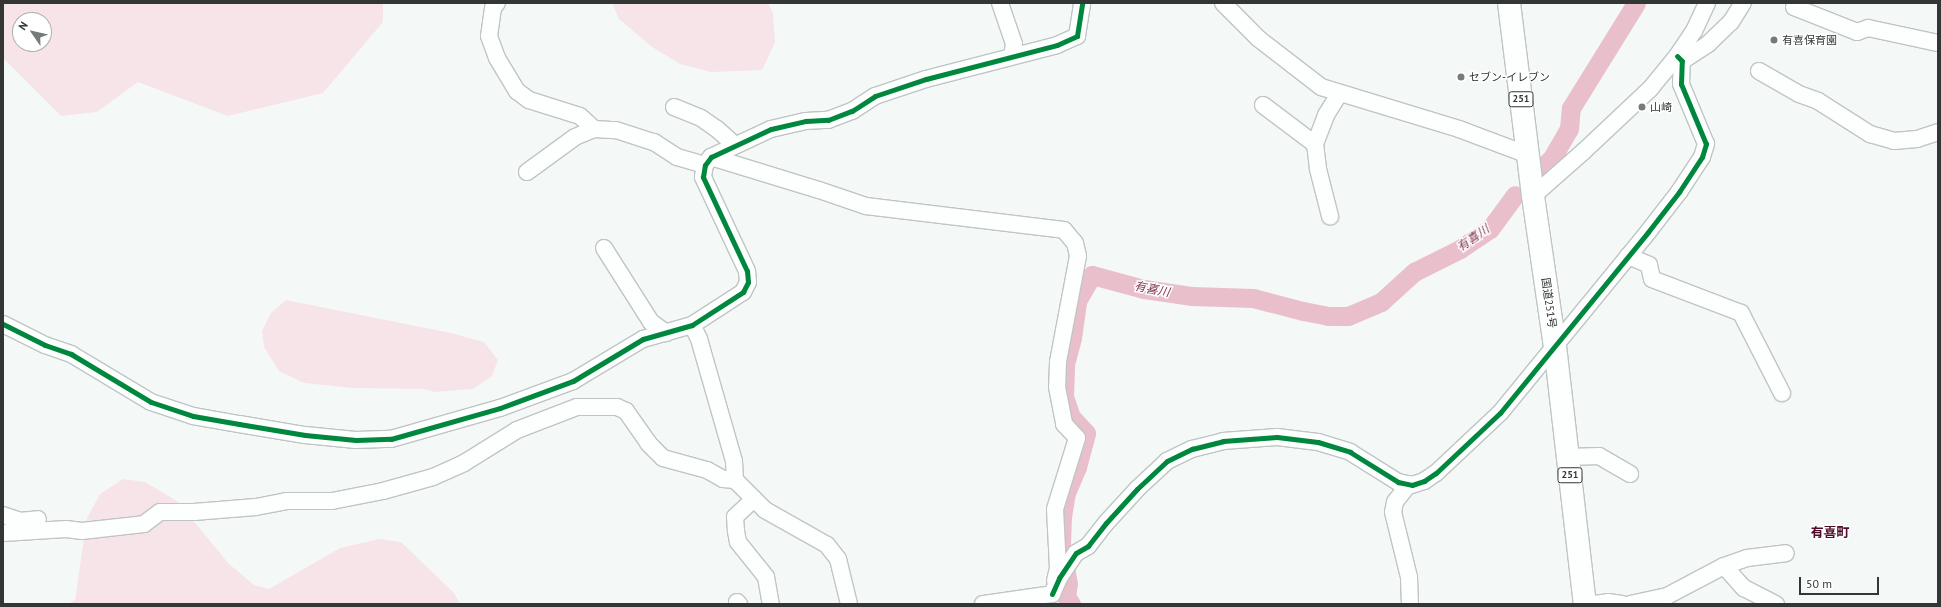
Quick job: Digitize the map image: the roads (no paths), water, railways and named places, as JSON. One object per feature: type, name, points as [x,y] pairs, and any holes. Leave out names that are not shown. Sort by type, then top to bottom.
[{"type":"highway","name":"国道251号","points":[[1509,3],[1533,196],[1555,346],[1584,604]]},
{"type":"street","points":[[497,3],[493,8],[489,36],[497,58],[517,91],[529,100],[580,116],[594,129]]},
{"type":"street","points":[[1000,3],[1014,44],[1012,56]]},
{"type":"street","points":[[3,324],[45,345],[71,354],[151,402],[193,416],[305,435],[356,440],[391,439],[500,408],[574,381],[643,339],[692,325],[743,292],[748,282],[747,271],[702,177],[708,161],[735,145],[771,128],[806,121],[828,120],[852,111],[875,96],[926,79],[1057,45],[1077,36],[1082,3]]},
{"type":"street","points":[[1223,3],[1259,39],[1321,87],[1459,128],[1528,155]]},
{"type":"street","points":[[1533,196],[1584,151],[1650,89],[1679,59],[1707,3]]},
{"type":"street","points":[[1679,59],[1708,44],[1731,22],[1743,3]]},
{"type":"street","points":[[1794,7],[1857,32],[1868,28],[1938,43]]},
{"type":"street","points":[[1053,599],[1059,578],[1076,553],[1088,546],[1106,523],[1167,461],[1192,449],[1223,441],[1277,437],[1318,442],[1350,452],[1398,482],[1409,484],[1424,481],[1436,473],[1500,413],[1679,192],[1702,157],[1706,144],[1681,84],[1679,59]]},
{"type":"street","points":[[1759,71],[1799,94],[1818,101],[1870,134],[1894,141],[1917,139],[1938,132]]},
{"type":"street","points":[[1330,216],[1318,169],[1316,144],[1326,115],[1340,93]]},
{"type":"street","points":[[1263,105],[1316,144]]},
{"type":"street","points":[[674,106],[701,118],[717,129],[735,145]]},
{"type":"street","points":[[527,172],[575,137],[594,129],[616,130],[654,142],[677,157],[708,161],[819,190],[866,206],[1064,230],[1075,243],[1078,256],[1058,362],[1057,387],[1064,424],[1077,438],[1055,509],[1058,568],[1053,599]]},
{"type":"street","points":[[604,248],[651,322],[666,333]]},
{"type":"street","points":[[1628,256],[1648,265],[1652,279],[1741,313],[1782,393]]},
{"type":"street","points":[[692,325],[699,339],[734,461],[735,480]]},
{"type":"street","points":[[3,533],[66,529],[82,531],[112,528],[144,524],[160,512],[194,512],[256,507],[286,501],[332,501],[383,491],[433,477],[464,463],[517,430],[577,407],[617,407],[626,411],[648,443],[663,458],[707,470],[723,479],[735,480],[765,510],[827,545],[838,559],[849,604]]},
{"type":"street","points":[[1568,457],[1599,456],[1630,474]]},
{"type":"street","points":[[1409,484],[1395,502],[1392,512],[1409,577],[1410,604]]},
{"type":"street","points":[[754,498],[735,517],[736,531],[738,542],[766,577],[771,604]]},
{"type":"street","points":[[3,515],[20,521],[61,520],[100,524],[112,528]]},
{"type":"street","points":[[1630,604],[1668,596],[1724,566],[1747,558],[1786,553]]},
{"type":"street","points":[[1724,566],[1744,588],[1776,604]]},
{"type":"street","points":[[983,604],[1053,599]]},
{"type":"street","points":[[1594,604],[1608,602],[1622,604]]},
{"type":"waterway","name":"有喜川","points":[[1542,168],[1552,158],[1569,129],[1571,108],[1636,3]]},
{"type":"waterway","name":"有喜川","points":[[1071,604],[1066,596],[1068,584],[1061,544],[1062,517],[1066,493],[1077,467],[1086,433],[1071,417],[1064,397],[1065,364],[1072,338],[1077,301],[1092,275],[1144,289],[1192,296],[1253,298],[1328,316],[1348,316],[1381,302],[1414,272],[1460,249],[1490,229],[1515,195]]},
{"type":"place","name":"有喜保育園","points":[[1774,40]]},
{"type":"place","name":"セブン-イレブン","points":[[1461,77]]},
{"type":"place","name":"山崎","points":[[1642,107]]},
{"type":"district","name":"有喜町","points":[[1830,533]]}]
